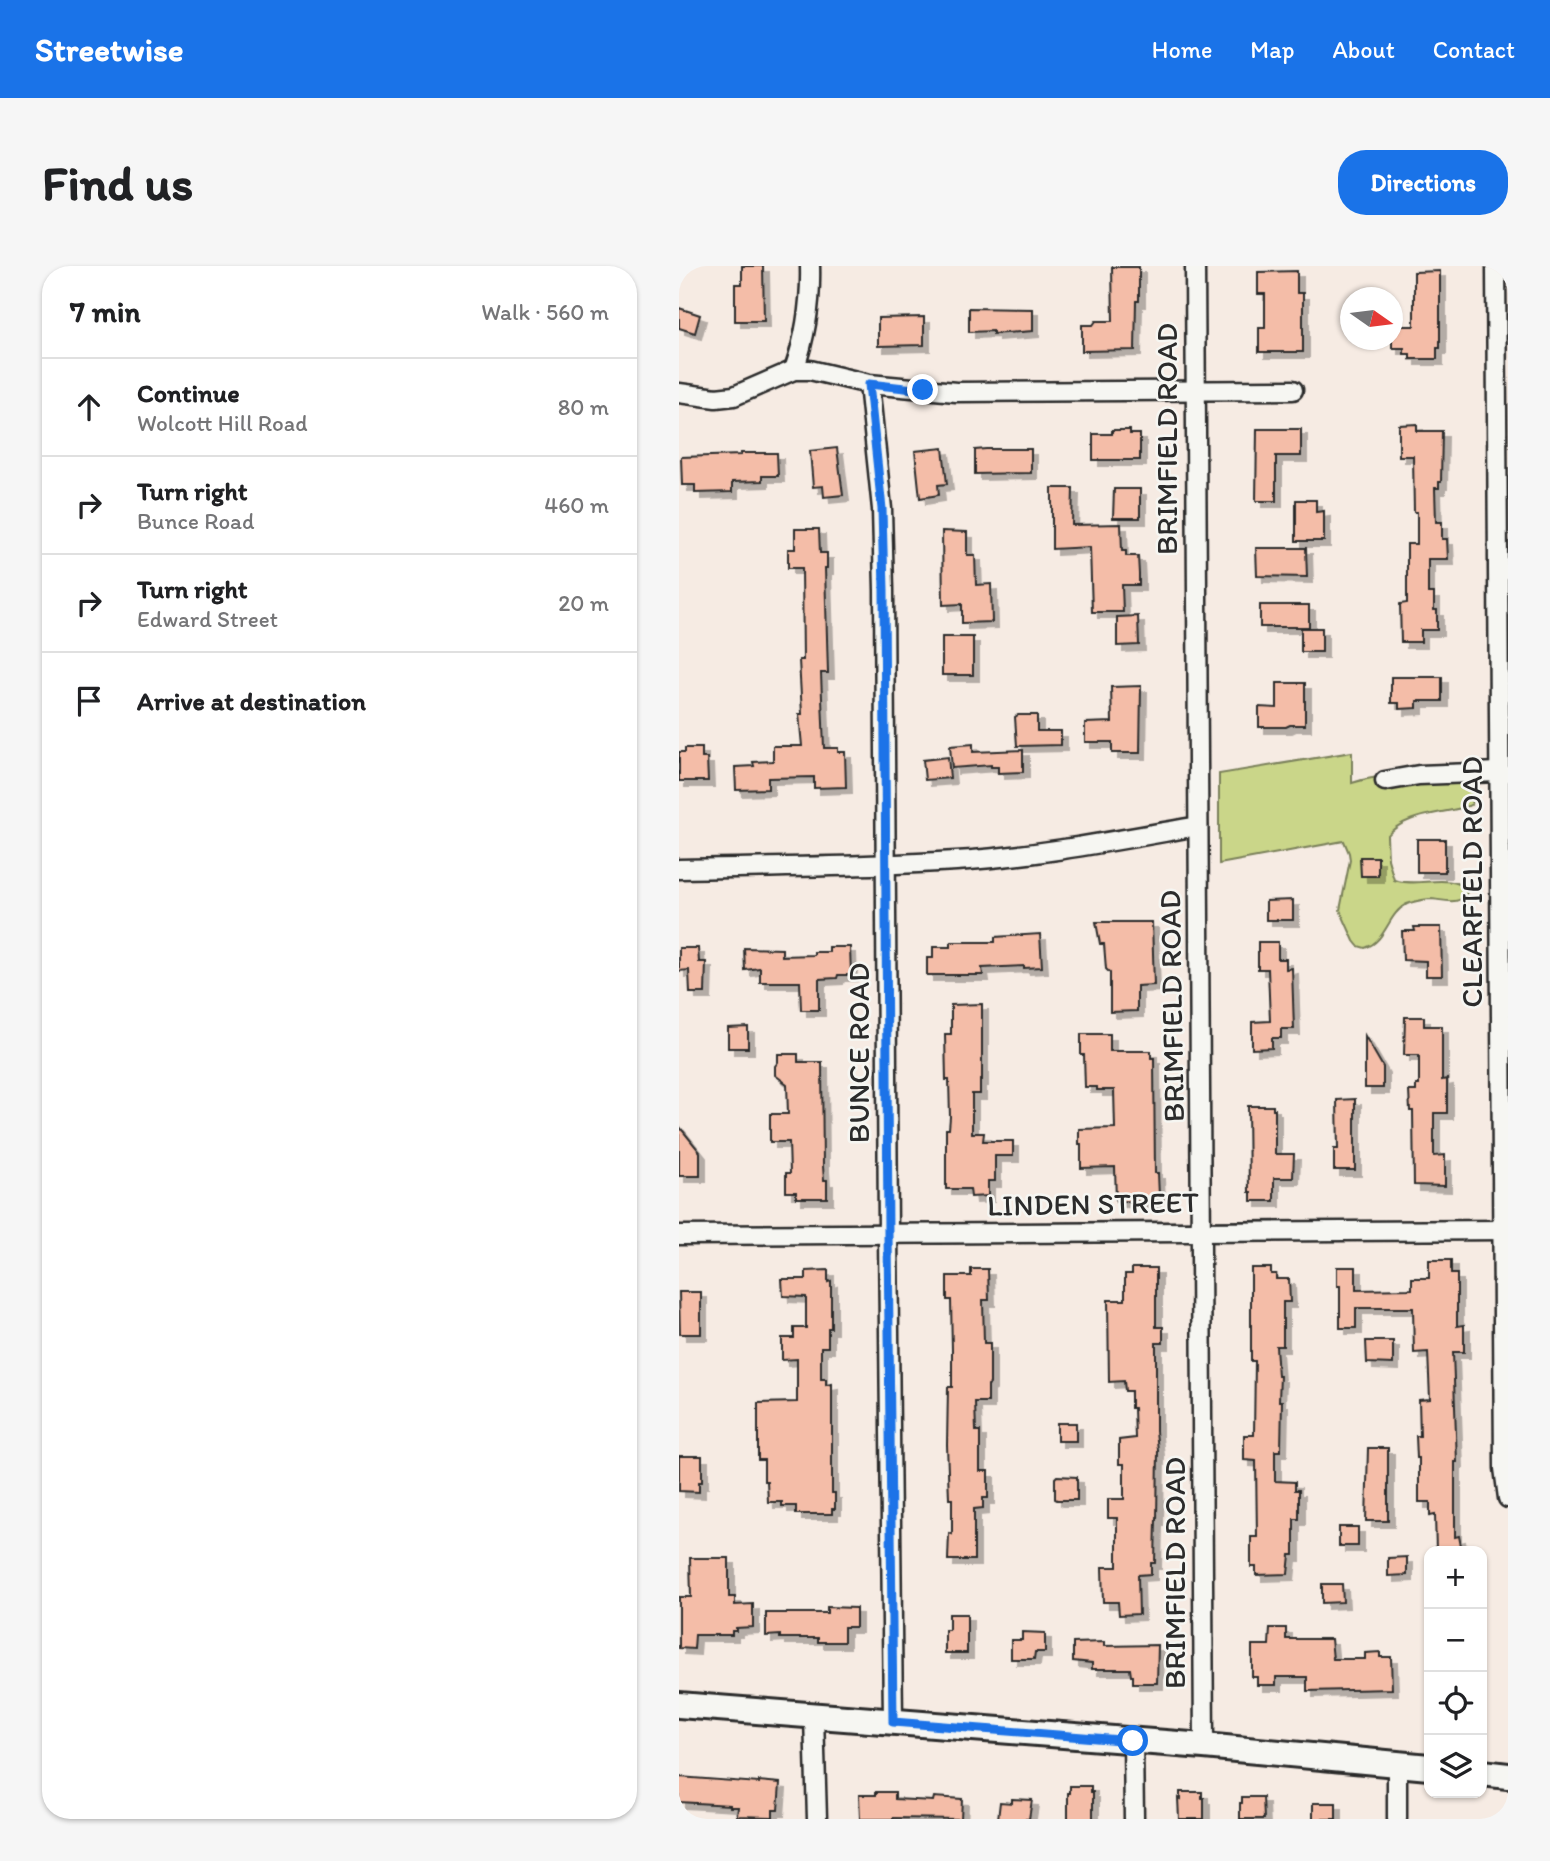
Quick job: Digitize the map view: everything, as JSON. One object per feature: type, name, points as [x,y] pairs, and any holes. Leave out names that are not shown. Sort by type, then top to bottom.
[{"type":"street","points":[[794,370],[805,332],[810,266]]},
{"type":"street","name":"BRIMFIELD ROAD","points":[[1195,266],[1204,1746]]},
{"type":"street","name":"CLEARFIELD ROAD","points":[[1496,266],[1504,1468],[1508,1498]]},
{"type":"street","points":[[679,393],[716,398],[734,396],[794,370],[810,370],[869,384],[956,391],[1293,390]]},
{"type":"street","name":"BUNCE ROAD","points":[[869,384],[884,547],[893,1722]]},
{"type":"street","points":[[1385,781],[1419,775],[1499,772]]},
{"type":"street","points":[[679,869],[957,861],[1037,853],[1198,826]]},
{"type":"street","name":"LINDEN STREET","points":[[679,1236],[1504,1230]]},
{"type":"street","points":[[679,1705],[1424,1766]]},
{"type":"street","points":[[814,1716],[817,1819]]},
{"type":"street","points":[[1133,1741],[1134,1819]]},
{"type":"street","points":[[1397,1763],[1397,1819]]},
{"type":"street","points":[[1487,1774],[1508,1776]]},
{"type":"green space","points":[[1352,752],[1352,783],[1382,776],[1427,776],[1473,780],[1474,790],[1471,805],[1404,822],[1387,836],[1388,859],[1394,880],[1452,882],[1468,890],[1465,896],[1456,901],[1429,899],[1407,904],[1395,914],[1378,940],[1365,948],[1354,941],[1340,910],[1350,860],[1344,841],[1219,864],[1219,774]]},
{"type":"building","points":[[742,266],[763,266],[764,321],[735,321],[735,284],[742,284]]},
{"type":"building","points":[[1112,267],[1139,267],[1135,350],[1082,351],[1082,325],[1093,325],[1096,321],[1113,321]]},
{"type":"building","points":[[1297,271],[1297,293],[1303,293],[1303,352],[1259,352],[1259,328],[1265,328],[1265,294],[1258,294],[1258,272]]},
{"type":"building","points":[[1440,271],[1440,348],[1437,348],[1437,359],[1410,359],[1410,354],[1404,354],[1403,326],[1414,326],[1414,272]]},
{"type":"building","points":[[679,308],[700,315],[695,333],[679,328]]},
{"type":"building","points":[[969,308],[1033,309],[1033,331],[993,334],[993,331],[969,332]]},
{"type":"building","points":[[924,317],[924,345],[878,346],[878,318]]},
{"type":"building","points":[[1417,424],[1417,431],[1442,431],[1441,482],[1439,488],[1435,488],[1436,522],[1442,522],[1442,539],[1447,539],[1448,559],[1428,559],[1428,593],[1434,593],[1437,630],[1421,630],[1421,642],[1401,642],[1400,604],[1407,603],[1407,544],[1417,544],[1417,512],[1414,512],[1413,456],[1399,456],[1399,425]]},
{"type":"building","points":[[1257,429],[1301,429],[1301,456],[1276,456],[1276,501],[1256,501]]},
{"type":"building","points":[[1112,430],[1130,430],[1130,434],[1140,434],[1140,460],[1093,460],[1093,434],[1112,434]]},
{"type":"building","points":[[837,448],[843,495],[824,497],[823,486],[813,487],[810,451]]},
{"type":"building","points":[[943,448],[947,484],[938,485],[939,495],[920,498],[915,451]]},
{"type":"building","points":[[1031,449],[1031,473],[975,474],[975,450]]},
{"type":"building","points":[[777,453],[778,476],[762,476],[762,481],[732,482],[732,492],[695,493],[695,485],[682,485],[681,457]]},
{"type":"building","points":[[1052,488],[1073,488],[1072,525],[1121,524],[1122,551],[1126,551],[1126,556],[1138,556],[1139,574],[1139,585],[1122,585],[1123,612],[1092,612],[1090,547],[1052,549]]},
{"type":"building","points":[[1114,489],[1140,489],[1140,518],[1113,518]]},
{"type":"building","points":[[1296,500],[1316,500],[1316,512],[1324,511],[1324,541],[1296,541]]},
{"type":"building","points":[[795,529],[819,529],[820,553],[827,553],[825,568],[828,673],[821,673],[824,748],[838,748],[838,752],[845,752],[846,787],[814,788],[814,777],[768,778],[768,789],[736,790],[735,767],[754,766],[753,762],[773,761],[773,746],[802,746],[799,660],[803,660],[802,568],[788,568],[788,549],[795,549]]},
{"type":"building","points":[[942,531],[967,532],[967,555],[975,555],[976,585],[991,584],[992,622],[962,623],[962,604],[943,605]]},
{"type":"building","points":[[1256,548],[1306,548],[1307,577],[1257,576]]},
{"type":"building","points":[[1260,605],[1309,605],[1309,627],[1260,627]]},
{"type":"building","points":[[1138,616],[1139,645],[1117,646],[1117,617]]},
{"type":"building","points":[[1301,628],[1322,628],[1322,652],[1301,652]]},
{"type":"building","points":[[942,637],[973,637],[973,675],[942,675]]},
{"type":"building","points":[[1391,677],[1442,677],[1442,701],[1417,701],[1417,708],[1399,709],[1399,703],[1391,703]]},
{"type":"building","points":[[1277,683],[1305,683],[1305,725],[1259,727],[1259,707],[1277,708]]},
{"type":"building","points":[[1141,686],[1140,753],[1112,753],[1112,742],[1085,742],[1085,723],[1112,722],[1111,687]]},
{"type":"building","points":[[1037,715],[1037,731],[1061,731],[1061,745],[1017,746],[1015,717]]},
{"type":"building","points":[[973,744],[973,752],[1023,750],[1023,772],[998,773],[998,767],[991,765],[952,768],[950,746]]},
{"type":"building","points":[[685,748],[702,748],[702,758],[707,758],[708,781],[679,781],[679,752],[685,752]]},
{"type":"building","points":[[948,757],[950,778],[925,780],[923,760]]},
{"type":"building","points":[[1417,839],[1445,839],[1445,872],[1417,872]]},
{"type":"building","points":[[1360,857],[1378,857],[1378,876],[1361,876]]},
{"type":"building","points":[[1293,900],[1293,920],[1266,920],[1266,901]]},
{"type":"building","points":[[1096,922],[1152,922],[1154,985],[1137,986],[1137,1011],[1110,1012],[1110,973],[1106,969],[1104,944],[1100,944]]},
{"type":"building","points":[[1414,927],[1441,927],[1442,976],[1426,976],[1426,961],[1403,960],[1402,931],[1415,931]]},
{"type":"building","points":[[1040,934],[1042,967],[982,968],[983,975],[927,975],[927,958],[933,958],[933,947],[951,947],[951,942],[995,942],[995,937]]},
{"type":"building","points":[[1258,942],[1278,942],[1278,959],[1286,959],[1286,969],[1292,968],[1294,1029],[1281,1029],[1281,1038],[1272,1038],[1272,1048],[1252,1049],[1252,1022],[1270,1021],[1268,969],[1258,969]]},
{"type":"building","points":[[829,947],[850,947],[851,975],[819,979],[819,1010],[801,1010],[800,982],[760,982],[760,968],[745,970],[744,948],[782,949],[782,956],[814,955],[814,952],[829,952]]},
{"type":"building","points":[[679,948],[698,948],[699,962],[706,962],[705,993],[690,993],[689,970],[679,971]]},
{"type":"building","points":[[982,1004],[982,1080],[980,1094],[972,1094],[972,1133],[984,1133],[983,1141],[1013,1141],[1013,1156],[995,1156],[995,1181],[988,1181],[988,1196],[971,1197],[970,1189],[946,1189],[946,1129],[949,1129],[950,1117],[945,1034],[951,1034],[951,1005]]},
{"type":"building","points":[[1405,1017],[1424,1017],[1424,1026],[1442,1026],[1442,1080],[1447,1079],[1447,1113],[1434,1113],[1434,1156],[1445,1155],[1445,1186],[1414,1185],[1413,1111],[1410,1111],[1409,1091],[1416,1091],[1416,1085],[1419,1085],[1419,1055],[1404,1055]]},
{"type":"building","points":[[748,1027],[748,1048],[728,1048],[728,1028]]},
{"type":"building","points":[[1081,1034],[1110,1034],[1110,1051],[1151,1051],[1151,1058],[1154,1058],[1155,1173],[1158,1173],[1159,1196],[1155,1196],[1155,1202],[1116,1201],[1115,1167],[1081,1168],[1079,1129],[1115,1128],[1114,1090],[1085,1087]]},
{"type":"building","points":[[1365,1036],[1383,1067],[1383,1088],[1365,1088]]},
{"type":"building","points":[[778,1054],[798,1054],[798,1062],[822,1062],[823,1166],[824,1180],[827,1180],[827,1198],[796,1198],[796,1192],[786,1192],[786,1173],[790,1173],[789,1142],[770,1142],[770,1114],[788,1114],[787,1084],[775,1075]]},
{"type":"building","points":[[1355,1099],[1355,1170],[1334,1170],[1334,1149],[1338,1149],[1337,1100]]},
{"type":"building","points":[[1248,1106],[1273,1106],[1275,1154],[1294,1154],[1293,1178],[1274,1178],[1274,1201],[1251,1201]]},
{"type":"building","points":[[679,1126],[700,1152],[700,1176],[679,1176]]},
{"type":"building","points":[[1429,1260],[1451,1260],[1451,1274],[1457,1274],[1457,1326],[1464,1325],[1464,1352],[1453,1352],[1457,1462],[1455,1537],[1459,1536],[1461,1546],[1436,1546],[1435,1515],[1430,1516],[1430,1502],[1419,1502],[1416,1436],[1420,1436],[1419,1400],[1430,1399],[1428,1352],[1414,1353],[1413,1308],[1356,1308],[1356,1328],[1340,1328],[1337,1267],[1356,1267],[1356,1290],[1412,1289],[1412,1278],[1429,1278]]},
{"type":"building","points":[[1132,1268],[1156,1268],[1156,1327],[1163,1327],[1163,1343],[1156,1343],[1157,1520],[1155,1563],[1151,1563],[1151,1574],[1138,1575],[1139,1614],[1119,1615],[1118,1602],[1103,1602],[1102,1567],[1117,1567],[1117,1518],[1108,1518],[1108,1499],[1124,1499],[1124,1464],[1119,1464],[1119,1440],[1135,1438],[1134,1408],[1131,1408],[1131,1391],[1125,1391],[1124,1381],[1109,1382],[1108,1300],[1125,1300],[1125,1274],[1132,1274]]},
{"type":"building","points":[[1251,1268],[1271,1268],[1271,1274],[1276,1274],[1276,1279],[1289,1279],[1290,1302],[1283,1302],[1283,1346],[1276,1346],[1280,1376],[1279,1401],[1282,1401],[1281,1449],[1275,1451],[1275,1481],[1295,1482],[1295,1490],[1299,1490],[1299,1519],[1294,1519],[1294,1555],[1290,1555],[1288,1574],[1256,1575],[1256,1567],[1251,1567],[1251,1537],[1257,1537],[1256,1461],[1244,1460],[1244,1435],[1254,1435],[1255,1361],[1251,1361]]},
{"type":"building","points":[[971,1269],[988,1269],[989,1300],[983,1300],[984,1343],[990,1343],[990,1384],[988,1402],[975,1402],[976,1431],[980,1431],[980,1471],[988,1471],[988,1498],[983,1498],[983,1508],[974,1509],[974,1560],[948,1560],[949,1533],[952,1534],[947,1445],[952,1350],[951,1300],[947,1300],[947,1276],[971,1276]]},
{"type":"building","points":[[828,1270],[828,1282],[831,1281],[831,1328],[828,1328],[828,1347],[821,1347],[821,1379],[826,1379],[826,1385],[832,1384],[832,1493],[835,1493],[835,1509],[832,1509],[832,1514],[796,1514],[796,1506],[768,1502],[764,1460],[758,1460],[758,1403],[797,1402],[797,1359],[782,1360],[782,1338],[794,1338],[794,1328],[806,1328],[806,1297],[783,1296],[782,1279],[806,1279],[806,1271]]},
{"type":"building","points":[[679,1292],[701,1292],[701,1334],[680,1334]]},
{"type":"building","points":[[1366,1341],[1393,1341],[1393,1364],[1367,1363]]},
{"type":"building","points":[[1057,1423],[1076,1423],[1076,1441],[1057,1441]]},
{"type":"building","points":[[1368,1448],[1388,1448],[1388,1521],[1366,1521]]},
{"type":"building","points":[[679,1456],[702,1456],[702,1482],[699,1482],[699,1492],[679,1491]]},
{"type":"building","points":[[1057,1476],[1077,1477],[1077,1500],[1055,1499]]},
{"type":"building","points":[[1339,1527],[1358,1527],[1358,1546],[1339,1546]]},
{"type":"building","points":[[1407,1557],[1407,1575],[1388,1576],[1388,1558]]},
{"type":"building","points":[[690,1558],[729,1558],[729,1597],[735,1597],[735,1605],[753,1604],[753,1627],[736,1628],[732,1635],[695,1635],[694,1649],[679,1648],[679,1597],[691,1597]]},
{"type":"building","points":[[1322,1584],[1342,1584],[1343,1602],[1322,1603]]},
{"type":"building","points":[[827,1607],[856,1608],[856,1627],[844,1627],[844,1642],[766,1636],[766,1613],[827,1613]]},
{"type":"building","points":[[949,1614],[967,1614],[967,1653],[945,1653],[945,1630],[949,1630]]},
{"type":"building","points":[[1270,1628],[1286,1628],[1286,1639],[1331,1639],[1333,1659],[1365,1659],[1365,1653],[1380,1652],[1380,1657],[1391,1657],[1392,1689],[1307,1691],[1307,1677],[1276,1677],[1276,1685],[1257,1685],[1257,1677],[1252,1677],[1252,1645],[1269,1645]]},
{"type":"building","points":[[1022,1632],[1045,1633],[1045,1652],[1035,1652],[1034,1659],[1011,1659],[1011,1640],[1022,1640]]},
{"type":"building","points":[[1104,1642],[1104,1646],[1158,1645],[1157,1683],[1133,1683],[1130,1669],[1092,1669],[1092,1663],[1073,1661],[1073,1643]]},
{"type":"building","points":[[679,1777],[780,1783],[778,1810],[773,1810],[773,1817],[737,1816],[738,1807],[730,1805],[679,1802]]},
{"type":"building","points":[[1070,1786],[1091,1786],[1093,1819],[1068,1819]]},
{"type":"building","points":[[876,1792],[895,1792],[895,1799],[962,1799],[961,1819],[860,1819],[859,1795],[876,1795]]},
{"type":"building","points":[[1180,1792],[1202,1792],[1204,1819],[1179,1819]]},
{"type":"building","points":[[1242,1797],[1263,1797],[1264,1819],[1240,1819]]},
{"type":"building","points":[[1012,1799],[1032,1800],[1029,1819],[998,1819],[1000,1802],[1012,1803]]},
{"type":"building","points":[[1313,1803],[1336,1803],[1336,1819],[1313,1819]]},
{"type":"route","points":[[923,390],[869,384],[882,509],[884,590],[893,1722],[1133,1741]]}]
